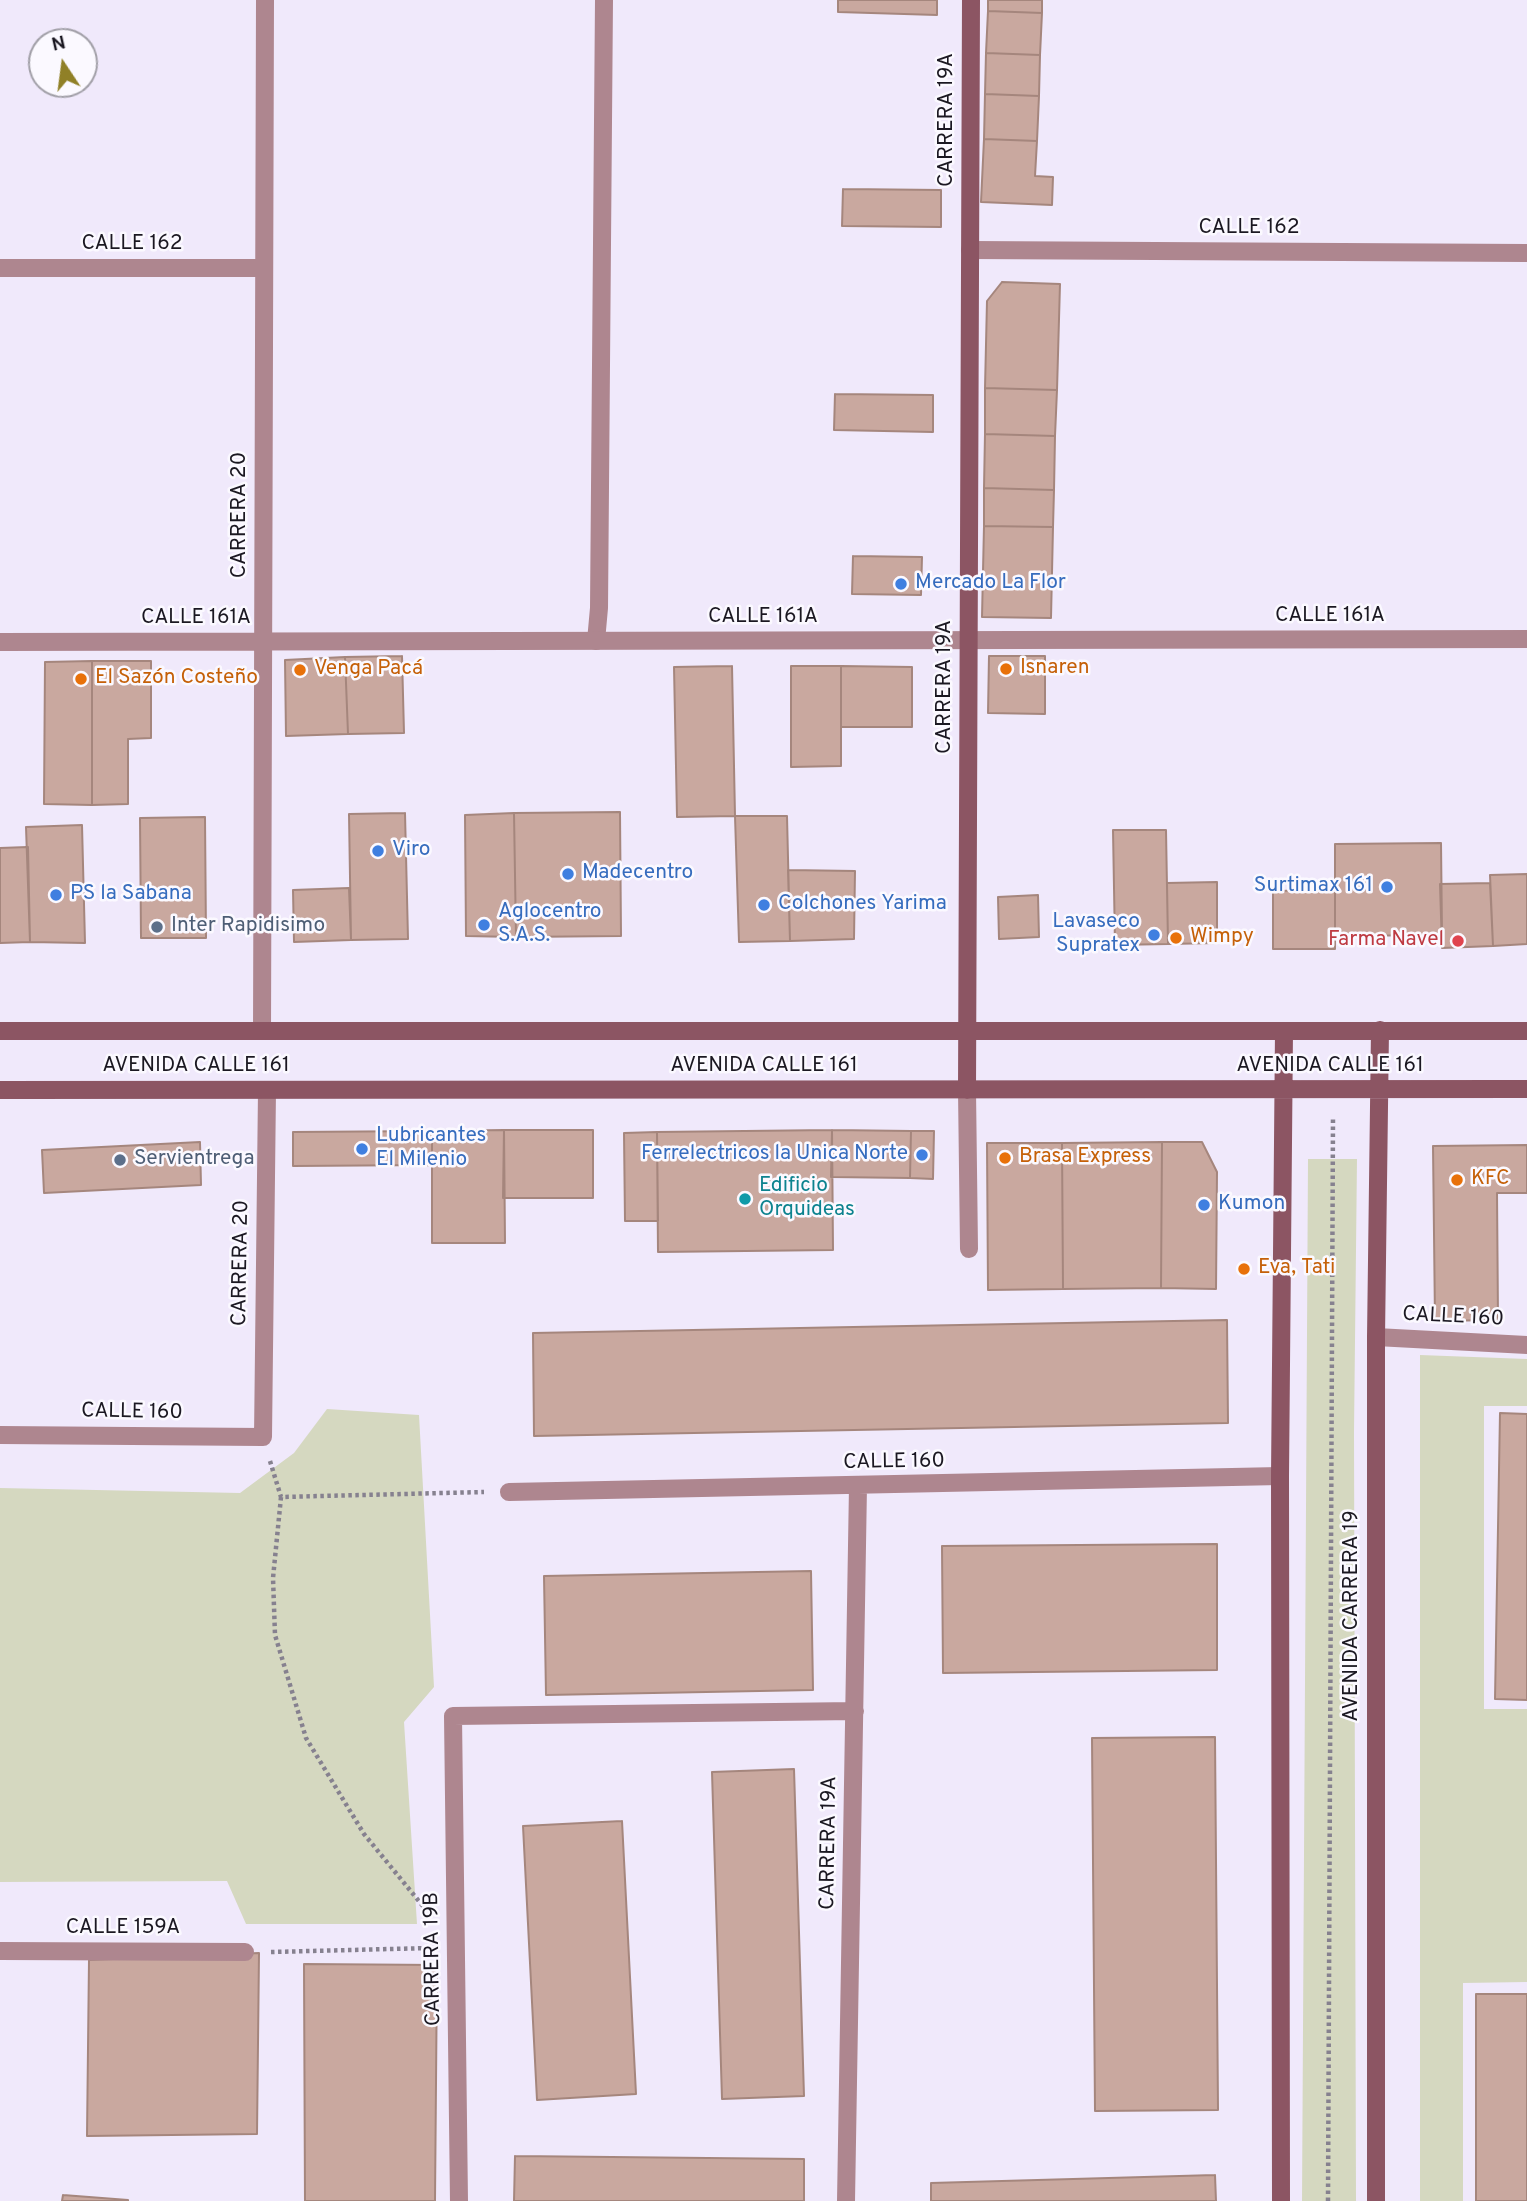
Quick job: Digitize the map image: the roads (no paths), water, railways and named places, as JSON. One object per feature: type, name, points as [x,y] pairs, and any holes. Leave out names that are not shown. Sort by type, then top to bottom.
[{"type":"main road","name":"CARRERA 19A","points":[[967,1090],[971,0]]},
{"type":"main road","name":"AVENIDA CARRERA 19","points":[[1376,2201],[1376,1337],[1380,1030]]},
{"type":"main road","name":"AVENIDA CALLE 161","points":[[0,1031],[1527,1031]]},
{"type":"main road","points":[[1281,2201],[1280,1476],[1284,1031]]},
{"type":"main road","name":"AVENIDA CALLE 161","points":[[0,1090],[1527,1089]]},
{"type":"street","name":"CARRERA 20","points":[[262,1031],[265,0]]},
{"type":"street","points":[[596,641],[599,580],[604,0]]},
{"type":"street","name":"CALLE 162","points":[[970,250],[1527,253]]},
{"type":"street","name":"CALLE 162","points":[[0,268],[264,268]]},
{"type":"street","name":"CALLE 161A","points":[[0,642],[1527,639]]},
{"type":"street","name":"CARRERA 20","points":[[263,1437],[267,1090]]},
{"type":"street","name":"CARRERA 19A","points":[[967,1090],[969,1249]]},
{"type":"street","name":"CALLE 160","points":[[1376,1337],[1527,1345]]},
{"type":"street","name":"CALLE 160","points":[[0,1435],[263,1437]]},
{"type":"street","name":"CALLE 160","points":[[509,1492],[1280,1476]]},
{"type":"street","name":"CARRERA 19A","points":[[846,2201],[859,1486]]},
{"type":"street","name":"CARRERA 19B","points":[[458,2201],[453,1716],[855,1711]]},
{"type":"street","name":"CALLE 159A","points":[[0,1951],[245,1952]]},
{"type":"place","name":"Mercado La Flor","points":[[901,584]]},
{"type":"place","name":"Isnaren","points":[[1006,669]]},
{"type":"place","name":"Venga Pacá","points":[[300,670]]},
{"type":"place","name":"El Sazón Costeño","points":[[81,679]]},
{"type":"place","name":"Viro","points":[[378,851]]},
{"type":"place","name":"Madecentro","points":[[568,874]]},
{"type":"place","name":"Surtimax 161","points":[[1387,887]]},
{"type":"place","name":"PS la Sabana","points":[[56,895]]},
{"type":"place","name":"Colchones Yarima","points":[[764,905]]},
{"type":"place","name":"Aglocentro S.A.S.","points":[[484,925]]},
{"type":"place","name":"Inter Rapidisimo","points":[[157,927]]},
{"type":"place","name":"Lavaseco Supratex","points":[[1154,935]]},
{"type":"place","name":"Wimpy","points":[[1176,938]]},
{"type":"place","name":"Farma Navel","points":[[1458,941]]},
{"type":"place","name":"Lubricantes El Milenio","points":[[362,1149]]},
{"type":"place","name":"Ferrelectricos la Unica Norte","points":[[922,1155]]},
{"type":"place","name":"Brasa Express","points":[[1005,1158]]},
{"type":"place","name":"Servientrega","points":[[120,1160]]},
{"type":"place","name":"KFC","points":[[1457,1180]]},
{"type":"place","name":"Edificio Orquideas","points":[[745,1199]]},
{"type":"place","name":"Kumon","points":[[1204,1205]]},
{"type":"place","name":"Eva, Tati","points":[[1244,1269]]}]
